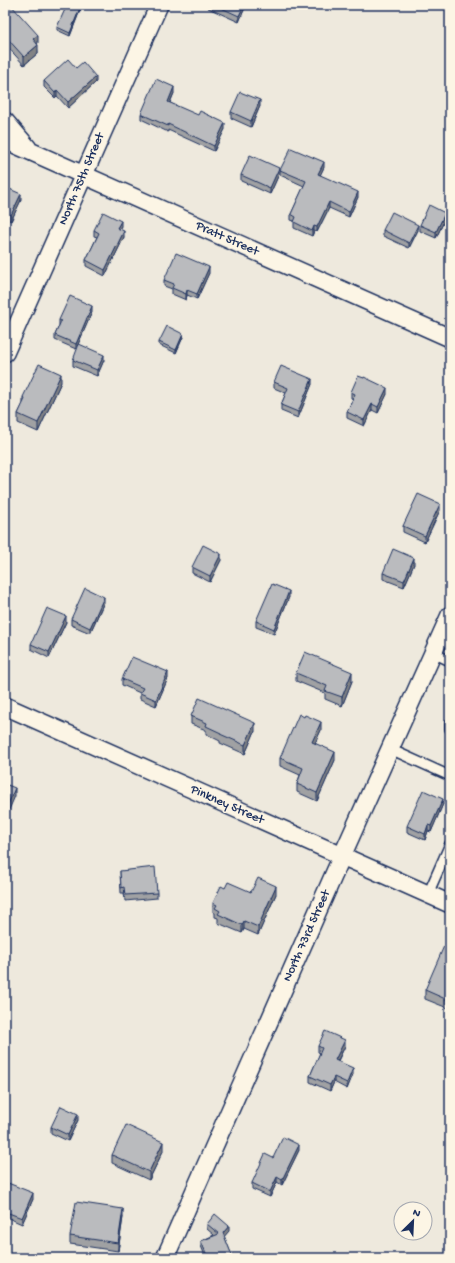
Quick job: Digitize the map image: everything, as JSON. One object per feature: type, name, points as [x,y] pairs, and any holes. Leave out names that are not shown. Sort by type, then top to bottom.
[{"type":"street","name":"North 75th Street","points":[[5,353],[159,5]]},
{"type":"street","points":[[5,121],[31,152]]},
{"type":"street","name":"Pratt Street","points":[[5,140],[450,338]]},
{"type":"street","name":"North 73rd Street","points":[[165,1258],[450,614]]},
{"type":"street","name":"Pinkney Street","points":[[5,706],[450,904]]},
{"type":"lane","points":[[433,653],[450,661]]},
{"type":"lane","points":[[450,724],[450,729]]},
{"type":"lane","points":[[390,749],[450,776]]},
{"type":"lane","points":[[428,894],[450,844]]},
{"type":"building","points":[[5,5],[11,5],[38,35],[33,39],[38,45],[24,57],[6,37],[5,38]]},
{"type":"building","points":[[67,5],[81,5],[70,33],[57,27]]},
{"type":"building","points":[[215,5],[244,5],[239,16]]},
{"type":"building","points":[[68,59],[76,68],[83,62],[96,77],[68,102],[57,90],[55,93],[44,81]]},
{"type":"building","points":[[156,79],[174,87],[168,102],[198,115],[200,111],[225,123],[214,146],[168,124],[168,126],[141,114]]},
{"type":"building","points":[[240,92],[260,100],[251,121],[231,112]]},
{"type":"building","points":[[291,148],[324,162],[318,174],[358,192],[349,212],[329,202],[317,227],[314,226],[312,231],[294,222],[296,217],[291,214],[306,181],[280,170]]},
{"type":"building","points":[[250,155],[279,168],[270,188],[241,175]]},
{"type":"building","points":[[5,187],[21,194],[11,215],[5,212]]},
{"type":"building","points":[[429,205],[445,213],[436,232],[420,225]]},
{"type":"building","points":[[103,212],[121,221],[117,228],[124,231],[105,270],[86,260],[99,233],[94,230]]},
{"type":"building","points":[[392,212],[418,225],[409,243],[383,230]]},
{"type":"building","points":[[176,253],[209,267],[197,294],[187,290],[186,294],[172,288],[174,284],[164,280]]},
{"type":"building","points":[[70,296],[92,306],[76,344],[55,335],[61,321],[59,320]]},
{"type":"building","points":[[167,326],[183,334],[176,350],[159,342]]},
{"type":"building","points":[[79,344],[104,355],[97,370],[73,360]]},
{"type":"building","points":[[39,364],[61,374],[38,423],[18,414],[25,399],[23,397]]},
{"type":"building","points":[[281,366],[312,379],[298,412],[281,405],[288,388],[274,382]]},
{"type":"building","points":[[358,376],[364,377],[387,388],[378,407],[372,404],[364,420],[347,412],[355,394],[351,392]]},
{"type":"building","points":[[418,494],[440,504],[425,536],[403,526]]},
{"type":"building","points":[[203,545],[221,554],[210,576],[192,567]]},
{"type":"building","points":[[393,549],[414,558],[404,581],[383,573]]},
{"type":"building","points":[[272,584],[289,591],[274,629],[256,621]]},
{"type":"building","points":[[85,588],[104,597],[90,628],[71,619]]},
{"type":"building","points":[[47,608],[66,616],[49,652],[31,644]]},
{"type":"building","points":[[305,652],[352,672],[342,697],[325,691],[327,686],[296,673]]},
{"type":"building","points":[[132,657],[168,672],[156,700],[140,693],[143,688],[122,679]]},
{"type":"building","points":[[199,698],[255,723],[245,745],[220,734],[221,733],[206,726],[207,723],[191,716]]},
{"type":"building","points":[[299,714],[321,722],[312,742],[335,752],[317,793],[297,784],[303,768],[280,758]]},
{"type":"building","points":[[5,784],[15,788],[5,811]]},
{"type":"building","points":[[423,790],[443,799],[431,826],[428,825],[425,834],[407,826]]},
{"type":"building","points":[[155,867],[157,893],[125,895],[124,887],[121,888],[120,871]]},
{"type":"building","points":[[258,878],[276,886],[258,927],[244,921],[242,925],[218,914],[220,911],[215,908],[217,905],[213,903],[221,886],[225,888],[228,882],[251,892]]},
{"type":"building","points":[[444,946],[450,949],[450,1001],[425,990]]},
{"type":"building","points":[[325,1031],[345,1040],[335,1060],[353,1068],[347,1083],[334,1077],[330,1085],[310,1076],[322,1048],[318,1046]]},
{"type":"building","points":[[61,1106],[78,1114],[68,1135],[51,1127]]},
{"type":"building","points":[[126,1125],[163,1142],[149,1172],[112,1155]]},
{"type":"building","points":[[283,1137],[299,1145],[282,1180],[277,1177],[270,1192],[252,1183],[265,1154],[273,1158]]},
{"type":"building","points":[[8,1183],[33,1193],[22,1218],[6,1212],[8,1207],[5,1205],[5,1189]]},
{"type":"building","points":[[76,1202],[123,1209],[118,1243],[70,1236]]},
{"type":"building","points":[[215,1214],[229,1226],[223,1233],[233,1258],[208,1258],[201,1241],[219,1234],[207,1224]]}]
